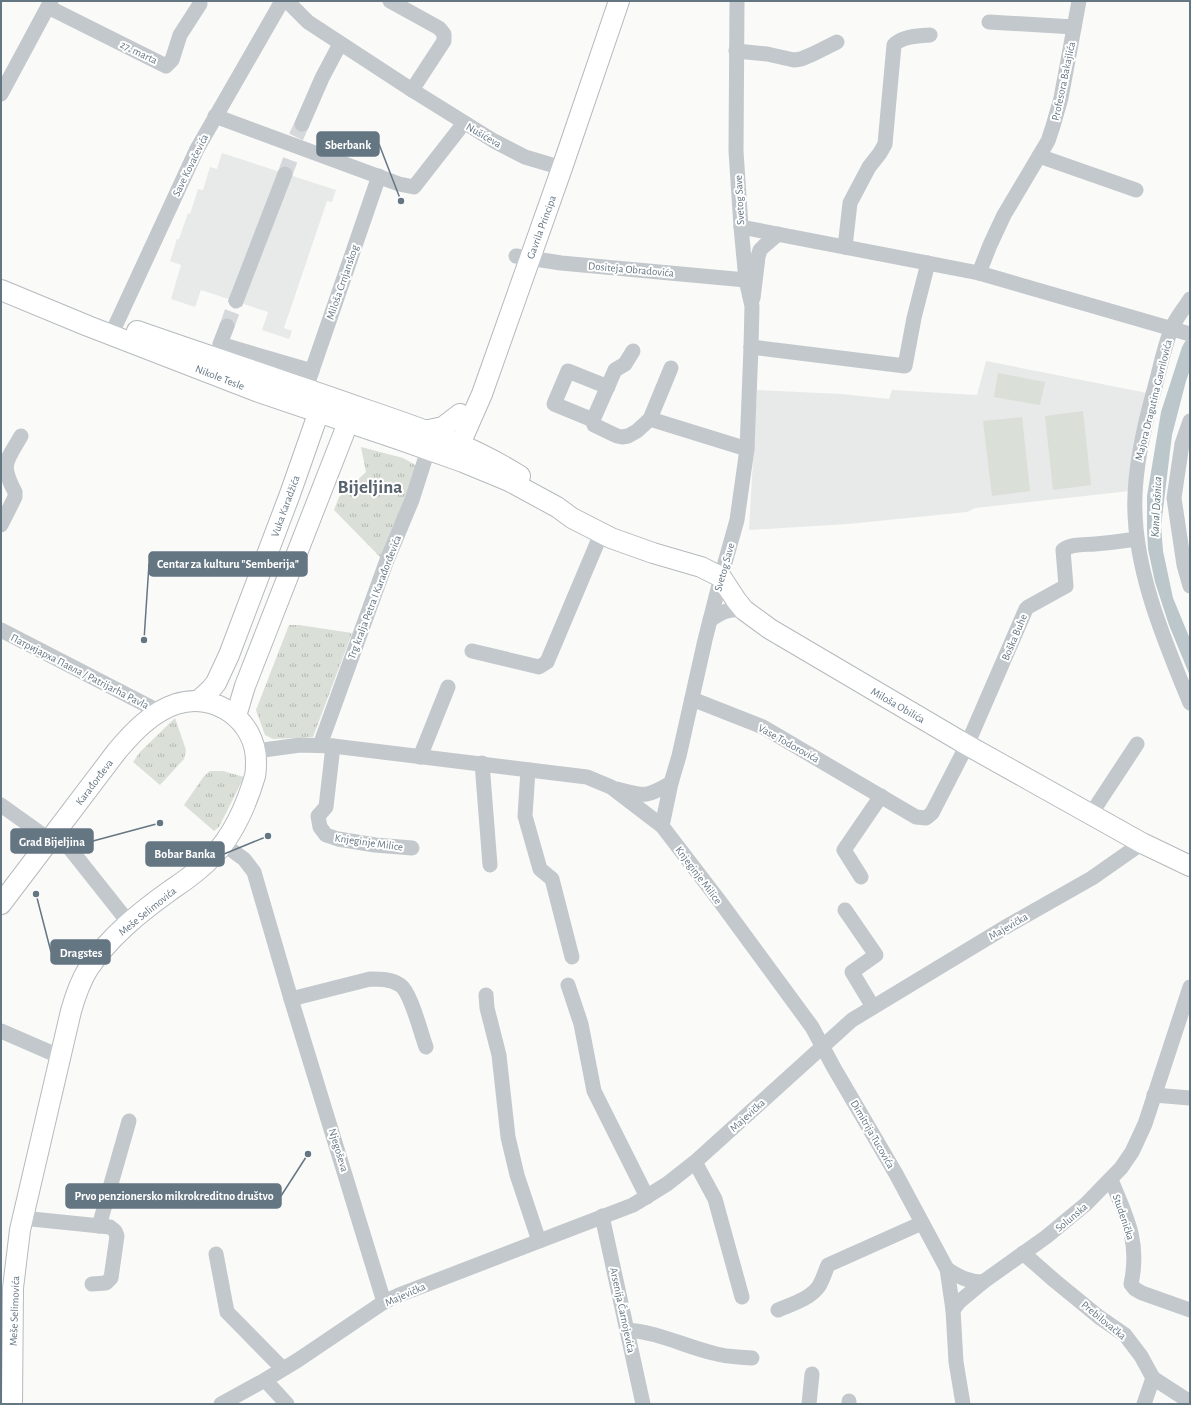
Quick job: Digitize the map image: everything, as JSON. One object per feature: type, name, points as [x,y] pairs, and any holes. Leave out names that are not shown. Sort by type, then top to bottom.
[{"type":"main road","name":"Gavrila Principa","points":[[446,448],[466,416],[556,166],[610,1]]},
{"type":"main road","name":"Nikole Tesle","points":[[1,279],[114,330],[256,391],[322,404],[351,413],[446,448]]},
{"type":"main road","name":"Nikole Tesle","points":[[1,290],[114,330],[249,370],[309,380],[322,404]]},
{"type":"main road","name":"Vuka Karadžića","points":[[206,702],[229,655],[290,494],[322,404]]},
{"type":"main road","points":[[236,716],[245,686],[351,413]]},
{"type":"main road","points":[[446,448],[442,427],[466,416],[481,442],[502,464],[538,487],[557,507]]},
{"type":"main road","points":[[446,448],[502,464]]},
{"type":"main road","points":[[446,448],[557,507],[572,518],[601,534],[653,553],[702,567],[721,577]]},
{"type":"main road","name":"Miloša Obilića","points":[[721,577],[744,610],[760,623],[776,633],[968,745],[1142,843],[1190,866]]},
{"type":"main road","name":"Karađorđeva","points":[[1,904],[117,750],[135,730],[160,712],[175,704],[182,702],[206,702]]},
{"type":"main road","name":"Meše Selimovića","points":[[12,1404],[13,1288],[22,1218],[72,1005],[76,994],[88,969],[128,923],[186,881],[213,856],[223,844],[244,808],[256,774],[256,751],[250,735],[244,725],[236,716],[226,709],[206,702]]},
{"type":"street","name":"Save Kovačevića","points":[[114,330],[196,149],[282,1]]},
{"type":"street","name":"Nušićeva","points":[[287,1],[308,22],[464,123],[525,157],[556,166]]},
{"type":"street","points":[[390,1],[439,28],[444,34],[444,41],[412,90]]},
{"type":"street","name":"Svetog Save","points":[[662,826],[710,620],[739,513],[747,449],[752,348],[752,306],[746,280],[736,151],[737,1]]},
{"type":"street","name":"Profesora Bakajlića","points":[[979,273],[1002,220],[1048,141],[1054,126],[1061,98],[1079,1]]},
{"type":"street","name":"27. marta","points":[[1,94],[49,4],[166,66],[172,60],[180,35],[200,4]]},
{"type":"street","name":"Profesora Bakajlića","points":[[989,22],[1074,27]]},
{"type":"street","points":[[845,247],[850,203],[868,167],[880,153],[885,144],[894,45],[904,38],[930,35]]},
{"type":"street","points":[[736,51],[767,54],[794,60],[813,54],[837,42]]},
{"type":"street","points":[[296,141],[322,78],[340,44]]},
{"type":"street","points":[[215,116],[296,141],[399,184],[414,187],[464,123]]},
{"type":"street","points":[[1039,156],[1136,190]]},
{"type":"street","points":[[236,301],[285,174]]},
{"type":"street","name":"Miloša Crnjanskog","points":[[309,380],[379,176]]},
{"type":"street","name":"Majora Dragutina Gavrilovića","points":[[741,227],[979,273],[1179,331]]},
{"type":"street","points":[[752,306],[760,250],[778,234]]},
{"type":"street","name":"Dositeja Obradovića","points":[[523,257],[561,263],[746,280]]},
{"type":"street","points":[[752,348],[905,366],[914,318],[928,263]]},
{"type":"street","name":"Majora Dragutina Gavrilovića","points":[[1190,299],[1150,406],[1137,467],[1135,496],[1137,540],[1146,580],[1161,626],[1190,703]]},
{"type":"street","points":[[227,326],[220,344],[309,380]]},
{"type":"street","points":[[633,351],[626,364],[615,370],[593,420],[594,425],[617,436],[628,436],[637,431],[650,419],[671,368]]},
{"type":"street","points":[[593,420],[554,404],[568,371],[608,387]]},
{"type":"street","points":[[650,419],[747,449]]},
{"type":"street","points":[[1190,421],[1182,444],[1174,498],[1184,565],[1190,586]]},
{"type":"street","points":[[1,525],[16,492],[5,473],[4,466],[21,436]]},
{"type":"street","name":"Trg kralja Petra I Karađorđevića","points":[[326,746],[387,560],[412,500],[446,448]]},
{"type":"street","points":[[472,651],[539,668],[547,662],[601,534]]},
{"type":"street","name":"Boška Buhe","points":[[968,745],[1026,609],[1066,586],[1063,550],[1068,546],[1075,545],[1094,545],[1137,540]]},
{"type":"street","points":[[710,620],[722,612],[744,610]]},
{"type":"street","name":"Патријарха Павла / Patrijarha Pavla","points":[[1,630],[160,712]]},
{"type":"street","points":[[420,757],[448,688]]},
{"type":"street","name":"Vase Todorovića","points":[[692,699],[763,727],[916,817],[926,818],[932,813],[968,745]]},
{"type":"street","points":[[1091,814],[1137,744]]},
{"type":"street","name":"Knjeginje Milice","points":[[256,751],[300,745],[326,746],[587,777],[611,787],[662,826],[726,909],[812,1027],[823,1045]]},
{"type":"street","name":"Knjeginje Milice","points":[[326,746],[326,807],[318,816],[320,827],[326,836],[338,840],[412,848]]},
{"type":"street","points":[[482,764],[490,865]]},
{"type":"street","points":[[528,770],[525,816],[540,869],[552,879],[572,957]]},
{"type":"street","points":[[611,787],[647,795],[654,793],[671,783]]},
{"type":"street","points":[[861,877],[844,850],[881,796]]},
{"type":"street","points":[[1,806],[53,836],[128,923]]},
{"type":"street","name":"Majevička","points":[[221,1404],[283,1369],[384,1302],[633,1204],[647,1197],[667,1184],[695,1162],[852,1020],[1009,925],[1092,878],[1142,843]]},
{"type":"street","name":"Njegoševa","points":[[223,844],[244,859],[254,872],[384,1302]]},
{"type":"street","points":[[845,910],[876,955],[852,972],[873,1007]]},
{"type":"street","points":[[292,999],[370,979],[390,980],[400,984],[408,994],[426,1047]]},
{"type":"street","points":[[568,985],[581,1024],[594,1091],[647,1197]]},
{"type":"street","name":"Solunska","points":[[953,1310],[983,1282],[1024,1253],[1086,1204],[1110,1180],[1132,1152],[1145,1124],[1190,987]]},
{"type":"street","points":[[486,995],[500,1055],[508,1137],[517,1175],[539,1241]]},
{"type":"street","points":[[1,1031],[61,1057]]},
{"type":"street","name":"Dimitrija Tucovića","points":[[823,1045],[947,1269],[953,1310],[956,1362],[963,1404]]},
{"type":"street","points":[[1154,1095],[1190,1098]]},
{"type":"street","points":[[99,1226],[129,1121]]},
{"type":"street","points":[[695,1162],[715,1199],[742,1297]]},
{"type":"street","name":"Studenička","points":[[1110,1180],[1124,1211],[1132,1234],[1135,1252],[1134,1271],[1131,1284],[1134,1289],[1190,1310]]},
{"type":"street","name":"Arsenija Čarnojevića","points":[[602,1216],[643,1404]]},
{"type":"street","points":[[22,1218],[110,1227],[115,1231],[117,1236],[112,1278],[106,1282],[92,1284]]},
{"type":"street","points":[[778,1310],[813,1293],[820,1284],[828,1265],[922,1223]]},
{"type":"street","name":"Prebilovačka","points":[[1024,1253],[1055,1281],[1125,1336],[1141,1356],[1153,1378]]},
{"type":"street","points":[[216,1254],[227,1312],[283,1369]]},
{"type":"street","points":[[947,1269],[959,1277],[973,1282],[983,1282]]},
{"type":"street","points":[[627,1330],[657,1335],[714,1354],[752,1358]]},
{"type":"street","points":[[809,1404],[812,1374]]},
{"type":"street","points":[[1144,1404],[1153,1378],[1190,1402]]},
{"type":"street","points":[[265,1380],[287,1404]]},
{"type":"shaded area","points":[[222,153],[336,190],[332,202],[327,201],[284,328],[292,331],[289,339],[262,330],[268,312],[201,290],[195,307],[171,299],[181,265],[170,261],[177,239],[179,239],[188,213],[190,214],[198,189],[203,190],[210,167],[217,169]]},
{"type":"shaded area","points":[[986,361],[1147,393],[1130,491],[975,508],[967,512],[848,524],[749,530],[757,390],[842,394],[889,399],[892,390],[977,395]]},
{"type":"green space","points":[[998,373],[1045,382],[1040,405],[994,397]]},
{"type":"green space","points":[[1083,411],[1091,485],[1053,490],[1045,416]]},
{"type":"green space","points":[[1022,417],[1030,491],[992,496],[983,421]]},
{"type":"green space","points":[[361,447],[403,458],[419,467],[382,559],[334,510],[339,497],[366,472]]},
{"type":"green space","points":[[289,625],[299,625],[352,633],[313,737],[273,739],[265,735],[256,710]]},
{"type":"green space","points":[[175,718],[186,750],[184,759],[160,785],[133,762],[140,752]]},
{"type":"green space","points":[[210,771],[223,771],[244,777],[219,827],[214,831],[184,805],[204,776]]},
{"type":"water","name":"Kanal Dašnica","points":[[1190,333],[1190,370],[1172,435],[1161,526],[1163,551],[1173,598],[1190,639],[1190,676],[1169,625],[1155,582],[1148,549],[1147,496],[1161,412],[1182,347]]},
{"type":"tunnel","points":[[296,137],[302,124]]},
{"type":"tunnel","points":[[285,174],[292,155]]},
{"type":"tunnel","points":[[227,326],[236,301]]},
{"type":"place","name":"Sberbank","points":[[401,201]]},
{"type":"place","name":"Centar za kulturu \"Semberija\"","points":[[144,640]]},
{"type":"place","name":"Grad Bijeljina","points":[[160,823]]},
{"type":"place","name":"Bobar Banka","points":[[268,836]]},
{"type":"place","name":"Dragstes","points":[[36,894]]},
{"type":"place","name":"Prvo penzionersko mikrokreditno društvo","points":[[308,1154]]},
{"type":"district","name":"Bijeljina","points":[[370,486]]}]
